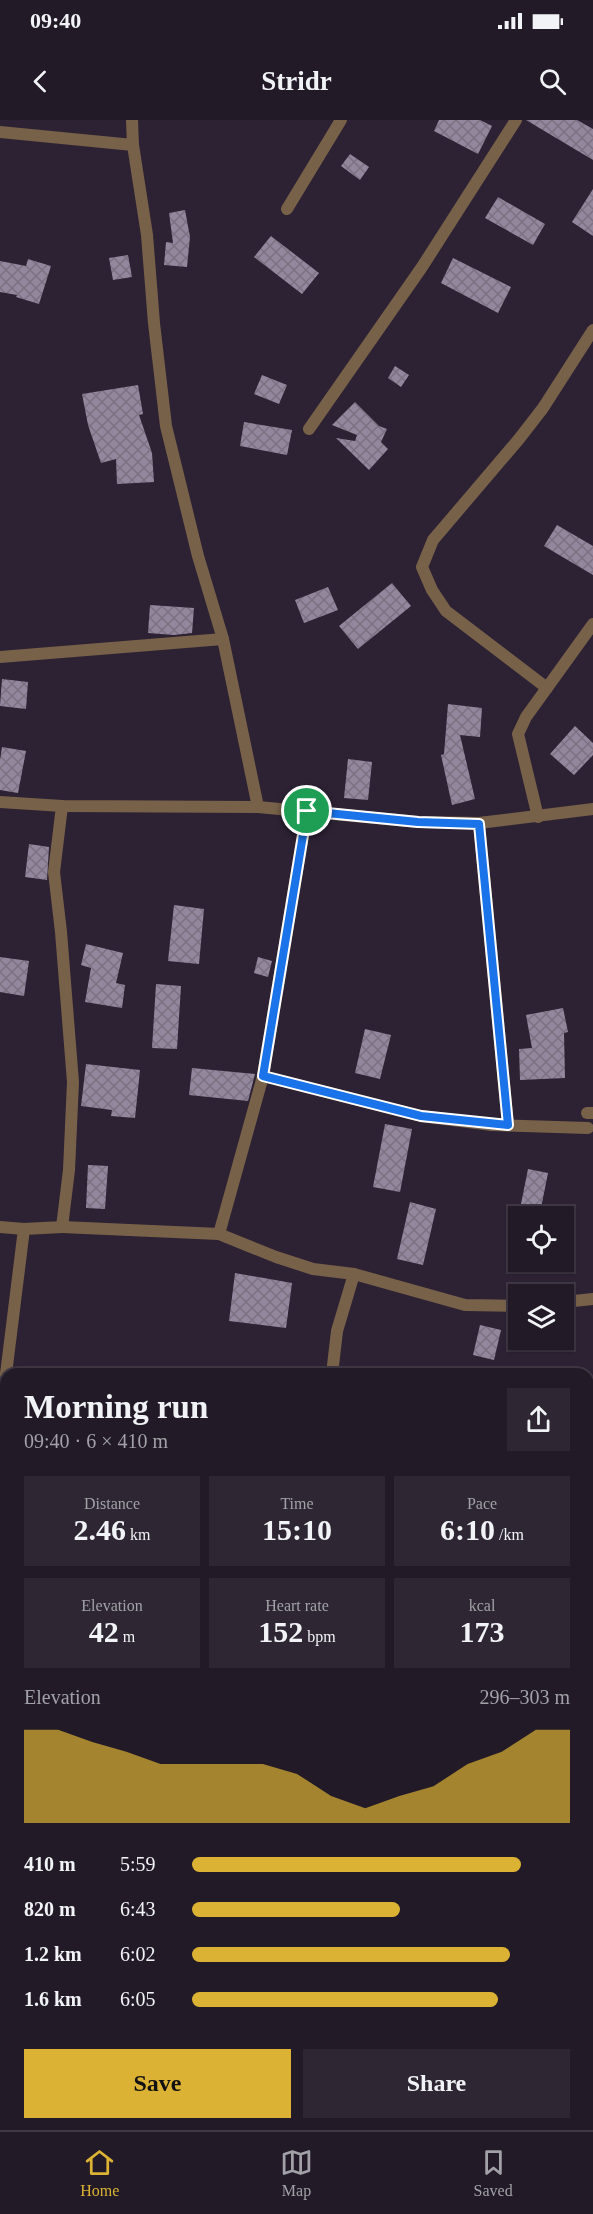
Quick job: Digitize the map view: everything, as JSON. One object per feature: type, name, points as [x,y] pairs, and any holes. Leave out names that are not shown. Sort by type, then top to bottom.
[{"type":"street","points":[[132,120],[133,145],[147,235],[166,426],[198,555],[223,639],[258,807]]},
{"type":"street","points":[[300,173],[336,120]]},
{"type":"street","points":[[287,209],[341,120]]},
{"type":"street","points":[[309,429],[422,267],[516,120]]},
{"type":"street","points":[[0,132],[133,145]]},
{"type":"street","points":[[547,688],[446,611],[432,590],[422,567],[433,540],[543,408],[593,330]]},
{"type":"street","points":[[538,817],[518,735],[526,717],[593,624]]},
{"type":"street","points":[[0,657],[223,639]]},
{"type":"street","points":[[0,802],[62,806],[258,807],[418,822],[479,824],[593,809]]},
{"type":"street","points":[[62,806],[54,872],[73,1082],[69,1170],[62,1227]]},
{"type":"street","points":[[219,1234],[263,1076],[307,811]]},
{"type":"street","points":[[479,824],[508,1125]]},
{"type":"street","points":[[263,1076],[421,1116],[508,1125],[588,1128]]},
{"type":"street","points":[[0,1227],[24,1229],[62,1227],[219,1234],[313,1269],[354,1274],[465,1305],[508,1306]]},
{"type":"street","points":[[7,1368],[24,1229]]},
{"type":"street","points":[[333,1368],[338,1331],[354,1274]]},
{"type":"street","points":[[574,1301],[593,1299]]},
{"type":"building","points":[[439,120],[480,120],[492,126],[478,154],[434,131]]},
{"type":"building","points":[[526,120],[577,120],[593,129],[593,160]]},
{"type":"building","points":[[350,154],[369,167],[360,180],[341,166]]},
{"type":"building","points":[[593,189],[593,236],[572,222]]},
{"type":"building","points":[[498,197],[545,224],[533,245],[485,218]]},
{"type":"building","points":[[185,210],[190,237],[187,267],[164,265],[166,242],[173,243],[169,213]]},
{"type":"building","points":[[271,236],[319,273],[302,294],[254,257]]},
{"type":"building","points":[[128,255],[132,277],[113,280],[109,258]]},
{"type":"building","points":[[453,258],[511,287],[498,313],[441,283]]},
{"type":"building","points":[[28,259],[51,266],[39,304],[16,297],[17,295],[0,292],[0,261],[26,266]]},
{"type":"building","points":[[395,366],[409,375],[401,387],[388,378]]},
{"type":"building","points":[[262,375],[287,385],[279,404],[254,394]]},
{"type":"building","points":[[138,385],[143,414],[139,415],[152,453],[154,482],[117,484],[116,459],[101,463],[88,425],[82,394]]},
{"type":"building","points":[[355,402],[379,426],[387,429],[381,442],[388,449],[369,470],[336,438],[355,441],[357,435],[332,425]]},
{"type":"building","points":[[244,422],[292,430],[287,455],[240,446]]},
{"type":"building","points":[[557,525],[593,546],[593,575],[544,546]]},
{"type":"building","points":[[392,583],[411,606],[358,649],[339,626]]},
{"type":"building","points":[[328,587],[338,610],[304,623],[295,600]]},
{"type":"building","points":[[150,605],[194,608],[192,633],[174,635],[148,633]]},
{"type":"building","points":[[2,679],[28,682],[26,709],[0,706]]},
{"type":"building","points":[[448,704],[482,708],[480,737],[460,735],[475,799],[452,805],[441,755],[444,754]]},
{"type":"building","points":[[575,726],[593,743],[593,755],[574,775],[550,754]]},
{"type":"building","points":[[2,747],[26,751],[18,793],[0,790]]},
{"type":"building","points":[[348,759],[372,762],[368,800],[344,798]]},
{"type":"building","points":[[29,844],[49,847],[47,880],[25,877]]},
{"type":"building","points":[[174,905],[204,909],[199,964],[168,961]]},
{"type":"building","points":[[86,944],[123,953],[116,983],[125,985],[122,1008],[85,1002],[91,968],[81,965]]},
{"type":"building","points":[[0,957],[29,961],[24,996],[0,992]]},
{"type":"building","points":[[258,957],[272,961],[268,977],[254,973]]},
{"type":"building","points":[[156,984],[181,986],[177,1049],[152,1048]]},
{"type":"building","points":[[563,1008],[568,1032],[564,1033],[565,1078],[520,1080],[519,1049],[532,1048],[526,1015]]},
{"type":"building","points":[[365,1029],[391,1035],[380,1079],[355,1073]]},
{"type":"building","points":[[86,1064],[140,1070],[135,1118],[111,1116],[112,1110],[81,1106]]},
{"type":"building","points":[[192,1068],[255,1074],[248,1101],[189,1095]]},
{"type":"building","points":[[385,1124],[412,1129],[400,1192],[373,1187]]},
{"type":"building","points":[[88,1165],[108,1166],[105,1209],[86,1208]]},
{"type":"building","points":[[528,1169],[548,1173],[541,1206],[521,1204]]},
{"type":"building","points":[[410,1202],[436,1209],[423,1265],[397,1259]]},
{"type":"building","points":[[235,1273],[292,1283],[286,1328],[229,1321]]},
{"type":"building","points":[[480,1325],[501,1330],[494,1360],[473,1355]]},
{"type":"route","points":[[307,811],[418,822],[479,824],[508,1125],[421,1116],[263,1076],[307,811]]}]
